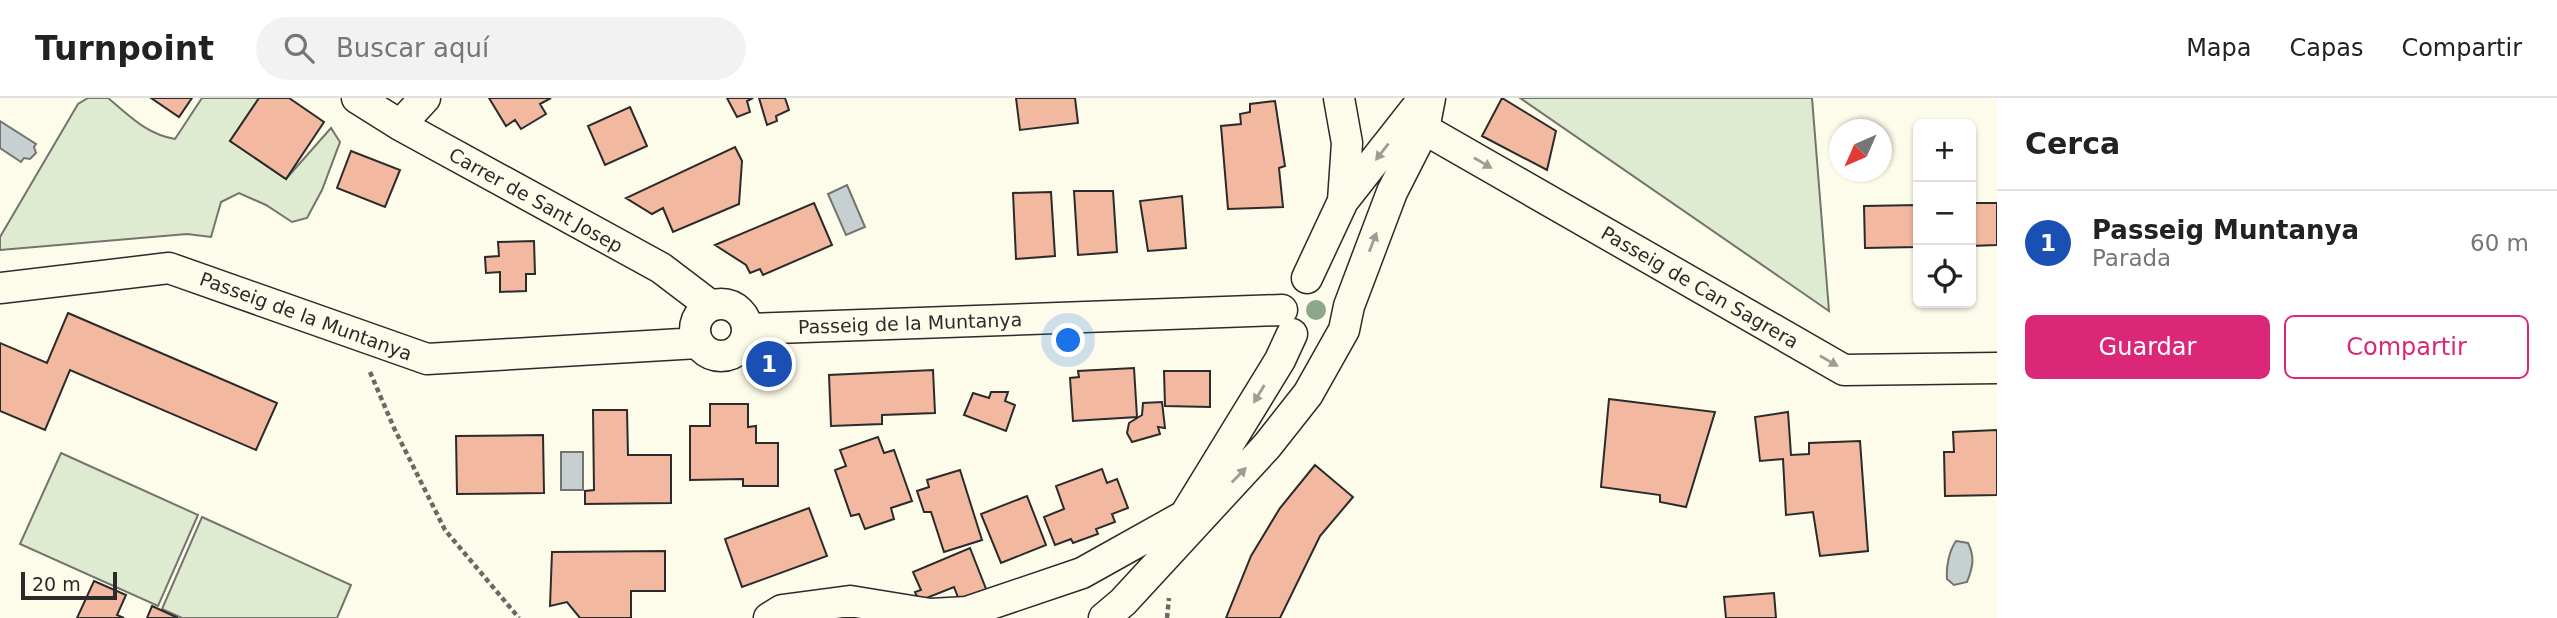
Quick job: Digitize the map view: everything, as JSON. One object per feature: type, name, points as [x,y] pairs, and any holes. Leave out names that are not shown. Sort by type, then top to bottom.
[{"type":"street","name":"Carrer de Sant Josep","points":[[357,98],[400,125],[662,268],[710,306]]},
{"type":"street","points":[[400,125],[425,98]]},
{"type":"street","points":[[1339,98],[1347,143],[1343,201]]},
{"type":"street","points":[[1307,278],[1343,201],[1424,98]]},
{"type":"street","points":[[1104,618],[1123,602],[1268,446],[1308,394],[1347,318],[1392,192],[1423,129],[1430,98]]},
{"type":"street","name":"Passeig de Can Sagrera","points":[[1423,129],[1844,370],[1997,368]]},
{"type":"street","name":"Passeig de la Muntanya","points":[[0,288],[169,268],[427,359],[698,343]]},
{"type":"street","points":[[1159,561],[1280,360],[1287,322],[1286,296],[1294,285],[1307,278],[1321,277],[1334,282],[1345,292],[1347,318],[1329,342],[1309,343],[1287,322]]},
{"type":"street","points":[[728,304],[742,313],[748,329],[745,342],[735,353],[722,356],[708,353],[698,343],[695,332],[696,322],[702,312],[710,306],[728,304]]},
{"type":"street","name":"Passeig de la Muntanya","points":[[748,329],[1287,322]]},
{"type":"street","points":[[769,618],[782,610],[850,601],[930,614],[967,612],[1082,573],[1184,516]]},
{"type":"path","points":[[354,333],[394,428],[445,530],[519,618]]},
{"type":"green space","points":[[88,98],[108,98],[147,129],[175,139],[202,98],[259,98],[230,141],[286,179],[331,128],[340,142],[322,190],[307,218],[292,222],[266,205],[239,193],[221,202],[211,237],[187,234],[0,250],[0,237],[78,104]]},
{"type":"green space","points":[[1520,98],[1812,98],[1829,311]]},
{"type":"green space","points":[[61,453],[198,515],[158,606],[20,544]]},
{"type":"green space","points":[[202,517],[351,585],[337,618],[182,618],[162,609]]},
{"type":"shaded area","points":[[0,121],[36,144],[36,153],[30,159],[24,158],[21,162],[0,148]]},
{"type":"shaded area","points":[[847,185],[865,227],[846,235],[828,194]]},
{"type":"shaded area","points":[[561,452],[583,452],[583,490],[561,490]]},
{"type":"shaded area","points":[[1956,541],[1968,543],[1972,562],[1967,582],[1954,585],[1947,579],[1947,569]]},
{"type":"building","points":[[151,98],[192,98],[179,117]]},
{"type":"building","points":[[259,98],[289,98],[324,122],[286,179],[230,141]]},
{"type":"building","points":[[489,98],[551,98],[540,104],[546,114],[521,129],[515,120],[506,126]]},
{"type":"building","points":[[727,98],[753,98],[747,101],[750,112],[737,117]]},
{"type":"building","points":[[759,98],[785,98],[789,110],[776,116],[777,121],[767,125]]},
{"type":"building","points":[[1016,98],[1075,98],[1078,123],[1020,130]]},
{"type":"building","points":[[1502,98],[1556,131],[1547,170],[1482,136]]},
{"type":"building","points":[[1275,101],[1285,166],[1279,168],[1283,207],[1228,209],[1221,126],[1241,124],[1240,114],[1250,112],[1250,104]]},
{"type":"building","points":[[630,107],[647,146],[605,165],[588,126]]},
{"type":"building","points":[[735,147],[742,161],[739,204],[673,232],[663,208],[652,214],[626,198]]},
{"type":"building","points":[[351,151],[400,170],[385,207],[337,188]]},
{"type":"building","points":[[1074,191],[1113,191],[1117,252],[1078,255]]},
{"type":"building","points":[[1051,192],[1055,256],[1016,259],[1013,193]]},
{"type":"building","points":[[1182,196],[1186,248],[1148,251],[1140,201]]},
{"type":"building","points":[[814,203],[832,245],[763,275],[760,269],[750,273],[746,265],[715,245]]},
{"type":"building","points":[[1976,203],[1997,203],[1997,245],[1976,246]]},
{"type":"building","points":[[1913,205],[1913,247],[1865,248],[1864,206]]},
{"type":"building","points":[[534,241],[535,274],[526,274],[526,291],[500,292],[500,272],[486,273],[485,257],[499,256],[498,242]]},
{"type":"building","points":[[68,313],[277,403],[256,450],[70,370],[45,430],[0,411],[0,343],[47,363]]},
{"type":"building","points":[[1134,368],[1137,417],[1073,421],[1070,378],[1079,377],[1078,371]]},
{"type":"building","points":[[933,370],[935,413],[882,415],[882,424],[831,426],[829,375]]},
{"type":"building","points":[[1164,371],[1210,371],[1210,407],[1165,406]]},
{"type":"building","points":[[991,392],[1008,392],[1005,401],[1015,405],[1006,431],[964,415],[973,393],[989,398]]},
{"type":"building","points":[[1609,399],[1715,412],[1686,507],[1660,502],[1660,495],[1601,487]]},
{"type":"building","points":[[1162,402],[1165,428],[1158,427],[1160,434],[1132,442],[1127,433],[1129,423],[1142,415],[1143,403]]},
{"type":"building","points":[[710,404],[748,404],[748,427],[756,426],[756,443],[778,443],[778,486],[743,486],[743,479],[690,480],[690,426],[710,426]]},
{"type":"building","points":[[593,410],[627,410],[628,455],[671,455],[671,503],[585,504],[585,491],[594,490]]},
{"type":"building","points":[[1788,412],[1791,455],[1809,454],[1809,443],[1860,441],[1868,551],[1820,556],[1813,512],[1786,515],[1783,459],[1760,461],[1755,417]]},
{"type":"building","points":[[1997,430],[1997,495],[1945,496],[1944,452],[1954,452],[1953,432]]},
{"type":"building","points":[[543,435],[544,493],[457,494],[456,436]]},
{"type":"building","points":[[878,437],[884,453],[894,450],[912,501],[891,508],[894,519],[865,529],[859,514],[851,516],[835,470],[846,466],[840,450]]},
{"type":"building","points":[[1315,465],[1353,497],[1320,536],[1280,618],[1226,618],[1251,556],[1280,508]]},
{"type":"building","points":[[1102,469],[1107,483],[1117,479],[1128,508],[1112,514],[1115,522],[1096,529],[1098,534],[1073,543],[1071,539],[1055,545],[1044,517],[1064,509],[1056,486]]},
{"type":"building","points":[[960,470],[982,540],[944,552],[931,512],[924,512],[917,491],[929,487],[927,480]]},
{"type":"building","points":[[1027,496],[1046,545],[1001,563],[981,514]]},
{"type":"building","points":[[809,508],[827,556],[742,587],[725,539]]},
{"type":"building","points":[[970,548],[988,594],[961,605],[954,587],[919,601],[915,592],[921,590],[913,572]]},
{"type":"building","points":[[665,551],[665,591],[631,591],[631,618],[580,618],[567,602],[550,606],[552,552]]},
{"type":"building","points":[[94,581],[126,595],[117,615],[124,618],[77,618]]},
{"type":"building","points":[[1774,593],[1776,618],[1726,618],[1724,597]]},
{"type":"building","points":[[152,606],[178,618],[147,618]]},
{"type":"place","name":"Passeig Muntanya","points":[[769,364]]}]
